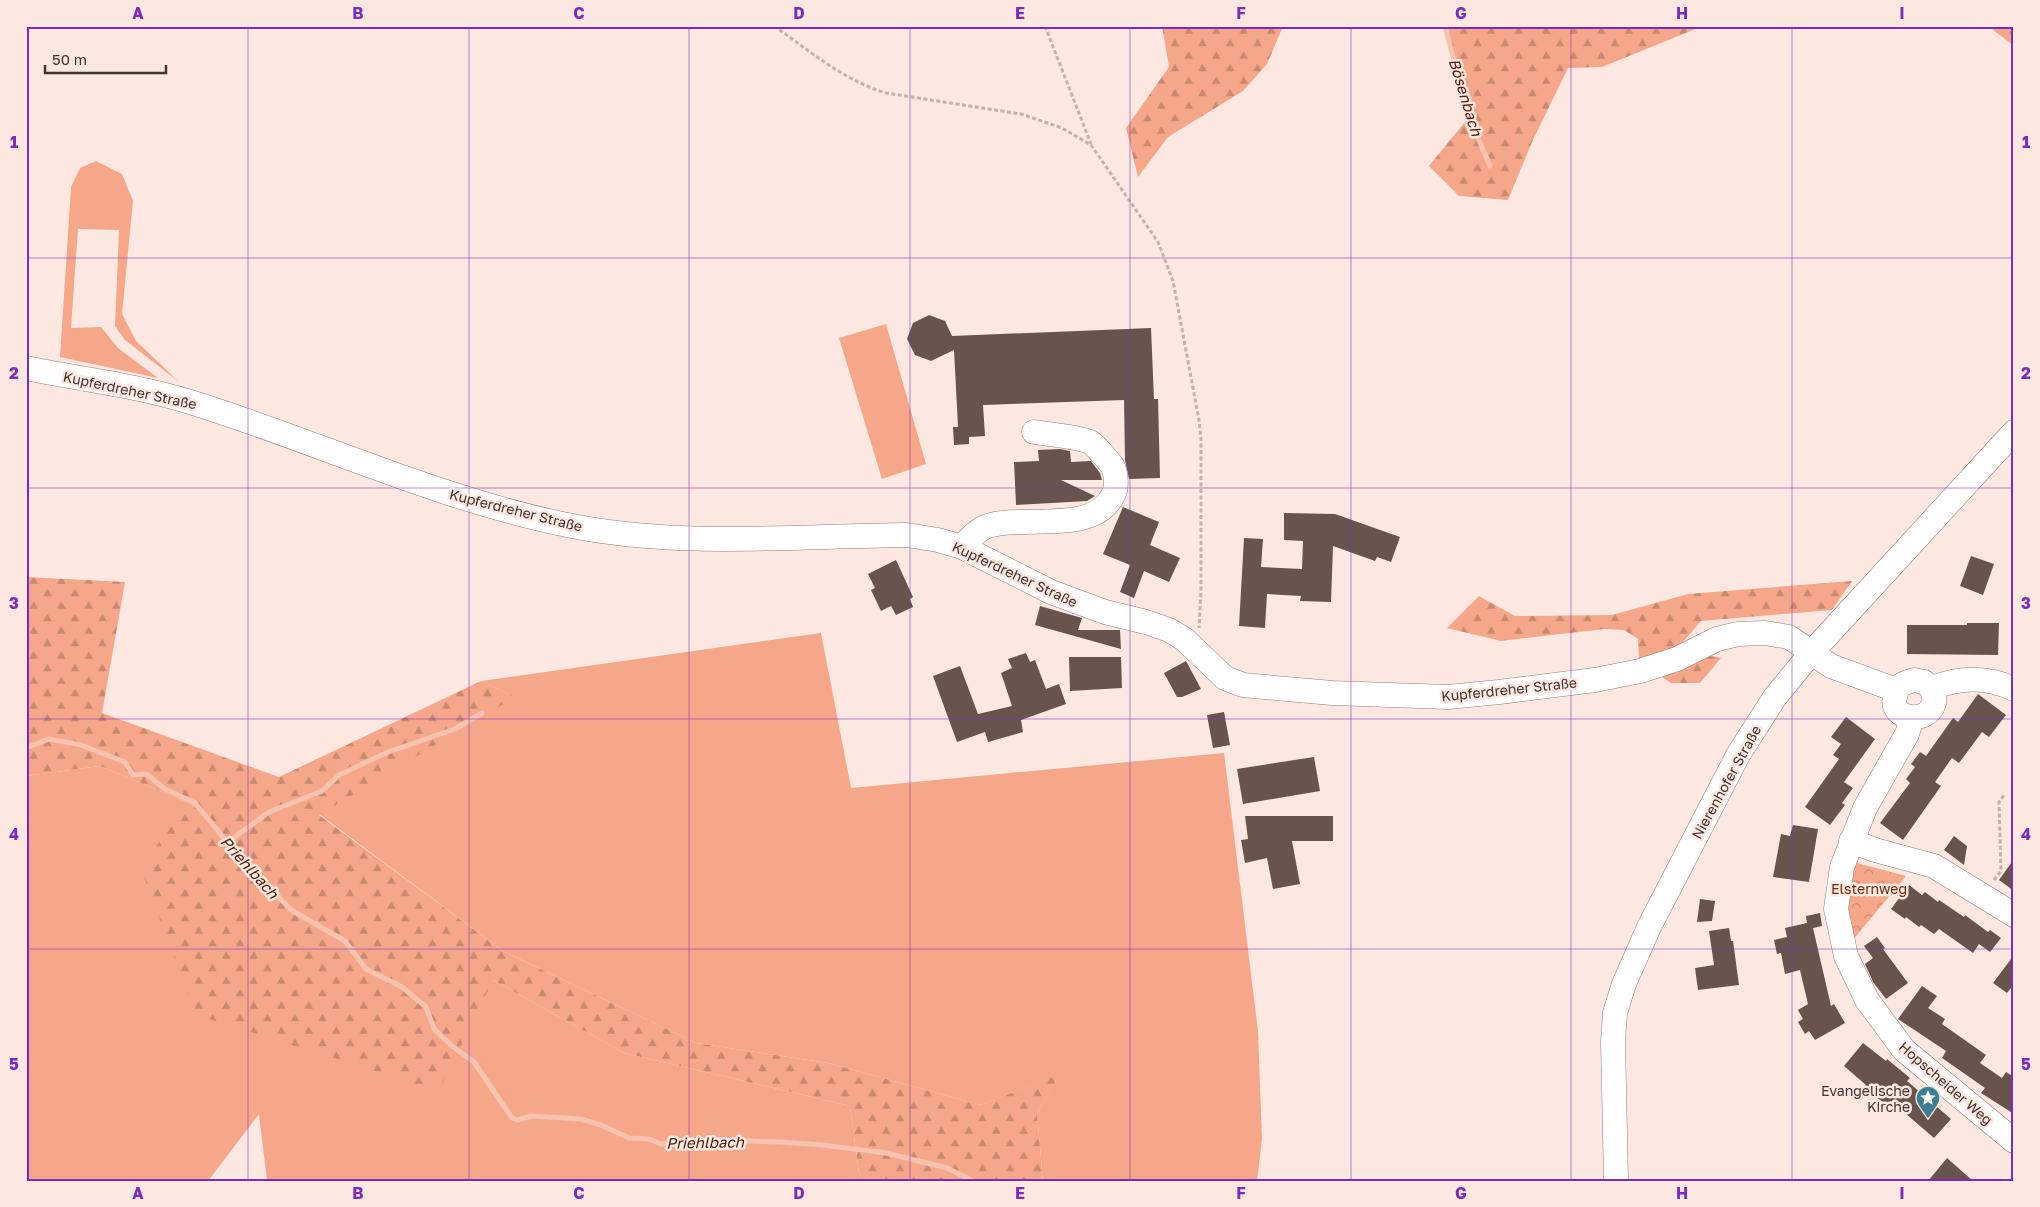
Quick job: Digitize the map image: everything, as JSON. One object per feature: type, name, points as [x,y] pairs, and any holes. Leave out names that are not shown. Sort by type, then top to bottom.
[{"type":"street","name":"Kupferdreher Straße","points":[[26,368],[180,398],[409,481],[505,510],[569,526],[636,535],[709,539],[907,536],[938,540],[962,547],[1051,592],[1079,603],[1169,630],[1184,639],[1225,678],[1243,685],[1332,693],[1448,697],[1595,680],[1640,671],[1677,659],[1717,639],[1738,634],[1765,633],[1789,637],[1831,666],[1896,690]]},
{"type":"street","points":[[962,547],[972,536],[987,526],[1007,522],[1051,522],[1078,519],[1103,509],[1110,502],[1116,489],[1114,468],[1091,442],[1034,432]]},
{"type":"street","name":"Nierenhofer Straße","points":[[1616,1181],[1612,1041],[1615,1013],[1624,984],[1649,927],[1738,755],[1775,697],[1812,652],[2014,432]]},
{"type":"street","points":[[1932,688],[1960,679],[1978,678],[2014,690]]},
{"type":"street","points":[[1914,680],[1924,682],[1932,688],[1935,701],[1931,710],[1922,716],[1912,718],[1904,716],[1895,708],[1896,690],[1902,684],[1914,680]]},
{"type":"street","name":"Hopscheider Weg","points":[[1912,718],[1907,734],[1865,808],[1842,867],[1836,909],[1846,956],[1867,1000],[1904,1050],[2014,1141]]},
{"type":"street","points":[[1851,841],[1875,850],[1934,866],[2014,915]]},
{"type":"path","points":[[774,26],[847,77],[866,87],[886,93],[1021,114],[1062,128],[1092,145]]},
{"type":"path","points":[[1045,26],[1092,145],[1158,242],[1173,281],[1201,440],[1201,591],[1199,634],[1193,648]]},
{"type":"path","points":[[1983,895],[2001,871],[1998,802],[2004,795]]},
{"type":"green space","points":[[1162,26],[1283,26],[1267,64],[1243,91],[1168,137],[1138,177],[1126,128],[1169,67]]},
{"type":"green space","points":[[1445,26],[1698,26],[1698,28],[1602,67],[1568,68],[1532,142],[1508,200],[1459,196],[1429,166],[1469,117]]},
{"type":"green space","points":[[1988,26],[2014,26],[2014,46]]},
{"type":"green space","points":[[96,161],[122,174],[133,201],[122,314],[136,341],[179,382],[125,340],[115,326],[119,230],[78,229],[71,328],[101,327],[118,348],[158,378],[60,357],[71,187],[80,168]]},
{"type":"green space","points":[[886,324],[926,464],[882,479],[839,338]]},
{"type":"green space","points":[[26,577],[125,582],[102,713],[279,777],[481,681],[515,697],[319,815],[503,951],[696,1043],[828,1063],[981,1105],[1060,1074],[1037,1113],[1043,1181],[860,1181],[850,1106],[624,1053],[493,980],[439,1091],[196,1015],[141,869],[186,802],[100,766],[26,776]]},
{"type":"green space","points":[[1852,581],[1832,610],[1701,621],[1677,649],[1721,658],[1700,683],[1671,683],[1639,661],[1638,639],[1624,630],[1605,629],[1501,641],[1447,628],[1479,596],[1515,616],[1612,615],[1688,594]]},
{"type":"green space","points":[[821,633],[851,788],[1224,753],[1258,1031],[1262,1139],[1257,1181],[1043,1181],[1037,1113],[1059,1075],[981,1105],[828,1063],[696,1043],[503,951],[319,814],[514,697],[481,681]]},
{"type":"green space","points":[[100,766],[186,802],[493,980],[624,1053],[850,1106],[860,1181],[267,1181],[259,1114],[208,1181],[26,1181],[26,776]]},
{"type":"green space","name":"Elsternweg","points":[[1853,862],[1906,876],[1852,941],[1844,907]]},
{"type":"building","points":[[929,315],[945,321],[952,336],[1151,328],[1154,399],[1158,399],[1160,478],[1129,479],[1125,460],[1124,400],[983,405],[985,436],[969,437],[969,444],[954,445],[953,427],[958,427],[954,350],[931,361],[915,355],[907,339],[913,323]]},
{"type":"building","points":[[1060,449],[1070,451],[1071,462],[1091,461],[1100,473],[1102,480],[1061,480],[1095,496],[1087,501],[1016,505],[1014,462],[1039,461],[1038,450]]},
{"type":"building","points":[[1123,507],[1159,522],[1150,545],[1180,558],[1169,582],[1144,571],[1134,598],[1120,592],[1130,565],[1103,554]]},
{"type":"building","points":[[1284,513],[1335,514],[1400,537],[1391,562],[1377,557],[1375,561],[1333,546],[1331,602],[1300,601],[1301,596],[1267,594],[1265,628],[1239,626],[1244,538],[1263,539],[1261,567],[1302,569],[1303,541],[1284,540]]},
{"type":"building","points":[[1971,556],[1994,564],[1983,595],[1960,586]]},
{"type":"building","points":[[896,560],[913,597],[910,599],[913,607],[896,615],[891,606],[881,611],[871,590],[875,588],[868,574]]},
{"type":"building","points":[[1040,606],[1082,618],[1078,630],[1120,630],[1121,649],[1035,625]]},
{"type":"building","points":[[1967,623],[1999,623],[1998,655],[1907,654],[1907,625],[1967,625]]},
{"type":"building","points":[[1026,653],[1030,662],[1035,660],[1046,689],[1059,684],[1066,704],[1021,720],[1023,732],[988,742],[985,732],[957,742],[933,676],[960,666],[978,714],[1012,706],[1001,673],[1012,668],[1008,659]]},
{"type":"building","points":[[1069,657],[1121,657],[1122,688],[1070,691]]},
{"type":"building","points":[[1186,661],[1201,689],[1182,697],[1177,697],[1164,673]]},
{"type":"building","points":[[1978,694],[2006,715],[1989,737],[1982,732],[1959,763],[1952,758],[1935,782],[1941,786],[1903,840],[1880,823],[1910,783],[1906,779],[1915,767],[1911,764],[1920,752],[1926,756],[1953,718],[1958,722]]},
{"type":"building","points":[[1224,712],[1230,745],[1213,748],[1207,715]]},
{"type":"building","points":[[1846,717],[1875,739],[1844,782],[1853,788],[1842,803],[1845,805],[1830,825],[1805,807],[1839,759],[1833,755],[1841,744],[1831,737]]},
{"type":"building","points":[[1314,757],[1320,791],[1243,804],[1237,769]]},
{"type":"building","points":[[1245,816],[1333,816],[1333,841],[1292,841],[1300,884],[1273,889],[1267,858],[1245,863],[1241,840],[1248,839]]},
{"type":"building","points":[[1793,825],[1818,829],[1809,882],[1773,877],[1781,834],[1790,836]]},
{"type":"building","points":[[1954,836],[1967,846],[1964,865],[1944,850]]},
{"type":"building","points":[[2014,859],[2014,891],[1999,880]]},
{"type":"building","points":[[1909,885],[1922,895],[1925,892],[1938,902],[1939,900],[1964,917],[1965,915],[1988,932],[1990,930],[2001,938],[1990,952],[1979,944],[1973,953],[1939,929],[1934,934],[1921,925],[1919,927],[1906,917],[1905,919],[1891,909]]},
{"type":"building","points":[[1700,899],[1715,901],[1712,921],[1697,922]]},
{"type":"building","points":[[1820,913],[1822,926],[1813,928],[1831,1006],[1834,1004],[1845,1023],[1815,1040],[1809,1031],[1805,1034],[1798,1022],[1803,1019],[1798,1010],[1808,1004],[1800,970],[1785,974],[1781,953],[1777,954],[1774,940],[1787,937],[1785,928],[1807,923],[1806,916]]},
{"type":"building","points":[[1729,928],[1731,941],[1733,941],[1739,985],[1698,990],[1695,968],[1714,965],[1709,931]]},
{"type":"building","points":[[1877,937],[1885,948],[1883,949],[1908,983],[1886,999],[1873,982],[1865,964],[1873,958],[1864,946]]},
{"type":"building","points":[[2014,955],[2014,984],[2007,993],[1993,983]]},
{"type":"building","points":[[1922,986],[1937,996],[1928,1008],[1945,1019],[1942,1024],[1986,1055],[1980,1063],[2002,1078],[2006,1072],[2014,1077],[2014,1114],[1981,1093],[1985,1088],[1942,1058],[1946,1051],[1898,1019]]},
{"type":"building","points":[[1863,1043],[1886,1061],[1887,1059],[1910,1078],[1907,1081],[1951,1119],[1934,1138],[1891,1101],[1887,1106],[1864,1087],[1866,1085],[1844,1066]]},
{"type":"building","points":[[1947,1158],[1973,1181],[1928,1181]]},
{"type":"waterway","name":"Bösenbach","points":[[1445,26],[1469,117],[1490,166]]},
{"type":"waterway","points":[[228,842],[269,812],[322,791],[339,775],[388,752],[455,729],[482,713]]},
{"type":"waterway","name":"Priehlbach","points":[[26,748],[49,739],[81,745],[125,762],[133,775],[146,774],[165,789],[195,803],[261,883],[274,892],[291,910],[345,941],[366,969],[402,987],[426,1007],[434,1029],[452,1046],[474,1062],[512,1118],[518,1120],[531,1116],[581,1119],[601,1125],[629,1138],[649,1139],[661,1144],[715,1140],[780,1142],[886,1153],[947,1168],[973,1181]]},
{"type":"place","name":"Evangelische Kirche","points":[[1928,1119]]}]
